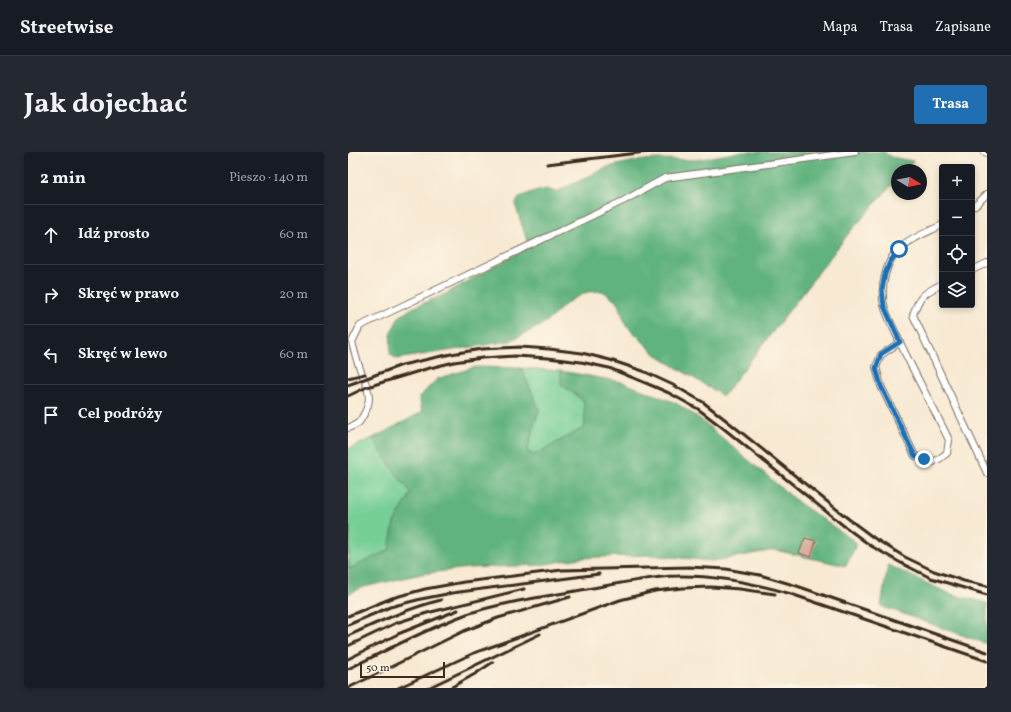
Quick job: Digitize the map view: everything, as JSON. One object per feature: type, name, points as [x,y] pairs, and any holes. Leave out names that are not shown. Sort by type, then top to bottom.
[{"type":"lane","points":[[348,428],[359,423],[368,408],[370,398],[350,342],[360,326],[623,201],[665,178],[855,152]]},
{"type":"lane","points":[[975,206],[987,194]]},
{"type":"lane","points":[[900,342],[881,354],[876,368],[881,386],[915,456],[933,462],[947,453],[949,440],[900,342],[884,306],[882,290],[887,268],[899,249],[914,239],[939,226]]},
{"type":"lane","points":[[975,269],[987,263]]},
{"type":"lane","points":[[939,285],[927,291],[917,303],[913,315],[987,473]]},
{"type":"green space","points":[[740,152],[884,152],[891,157],[913,161],[910,164],[891,164],[891,186],[849,233],[723,396],[656,355],[626,325],[618,303],[603,291],[587,292],[568,302],[540,326],[510,341],[396,359],[390,354],[391,332],[399,317],[412,308],[445,294],[529,247],[515,204],[520,197],[532,192],[547,189],[556,192],[608,167],[635,161],[657,159],[696,160]]},
{"type":"green space","points":[[475,367],[521,368],[539,409],[527,451],[534,455],[585,427],[584,401],[561,384],[561,371],[622,382],[676,403],[700,419],[798,502],[857,543],[846,566],[775,550],[713,561],[649,555],[581,558],[540,565],[468,568],[421,574],[364,587],[348,594],[348,526],[350,527],[349,569],[389,550],[394,523],[411,493],[392,468],[373,438],[422,412],[419,397],[437,379]]},
{"type":"green space","points":[[521,368],[561,371],[561,384],[584,401],[585,427],[534,455],[527,451],[539,409]]},
{"type":"green space","points":[[373,438],[392,468],[412,493],[394,523],[389,550],[349,569],[350,527],[348,526],[348,449]]},
{"type":"green space","points":[[888,565],[950,594],[987,603],[987,644],[881,606]]},
{"type":"building","points":[[805,538],[816,541],[811,557],[799,553]]},
{"type":"railway","points":[[547,164],[646,152]]},
{"type":"railway","points":[[348,385],[402,365],[482,349],[520,347],[549,349],[582,353],[610,360],[643,371],[673,385],[703,402],[850,520],[874,538],[905,557],[934,571],[964,581],[987,586]]},
{"type":"railway","points":[[348,396],[367,387],[426,369],[454,362],[482,358],[515,356],[548,358],[581,362],[609,368],[669,393],[698,409],[871,546],[931,578],[987,595]]},
{"type":"railway","points":[[348,378],[365,374]]},
{"type":"railway","points":[[348,616],[392,598],[425,589],[464,582],[562,570],[689,567],[726,569],[760,575],[797,586],[987,652]]},
{"type":"railway","points":[[348,625],[390,607],[421,599],[452,593],[599,574]]},
{"type":"railway","points":[[348,669],[437,626],[480,610],[518,601],[621,583],[657,577],[678,576],[721,578],[777,590],[987,661]]},
{"type":"railway","points":[[398,688],[474,653],[620,600],[655,591],[711,587],[775,594]]},
{"type":"railway","points":[[348,646],[396,623],[427,613],[524,589]]},
{"type":"railway","points":[[348,688],[464,631],[498,618],[570,597]]},
{"type":"railway","points":[[348,636],[405,611],[441,600]]},
{"type":"railway","points":[[348,659],[398,634],[458,610]]},
{"type":"railway","points":[[428,688],[540,634]]},
{"type":"railway","points":[[450,688],[493,662]]},
{"type":"route","points":[[899,249],[890,262],[885,274],[882,290],[884,306],[900,342],[881,354],[876,368],[881,386],[915,456],[924,459]]}]
